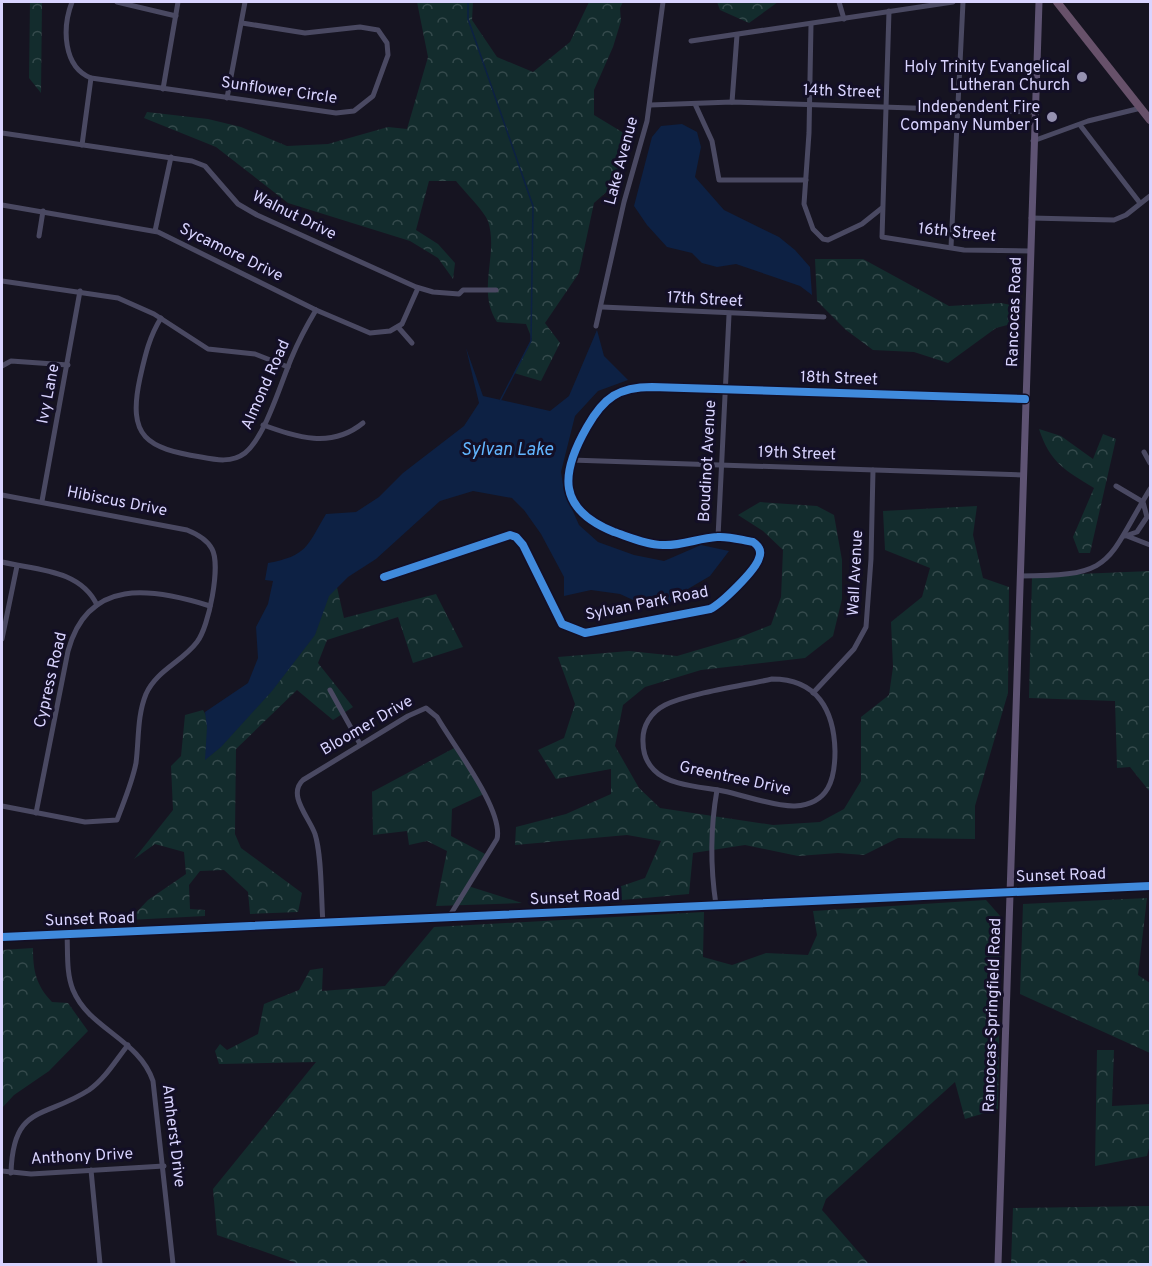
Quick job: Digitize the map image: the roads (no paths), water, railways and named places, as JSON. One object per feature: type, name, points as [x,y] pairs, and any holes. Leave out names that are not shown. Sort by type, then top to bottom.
[{"type":"highway","points":[[1057,2],[1150,120]]},
{"type":"main road","name":"Rancocas Road","points":[[1018,622],[1039,2]]},
{"type":"main road","name":"Rancocas-Springfield Road","points":[[998,1264],[1018,622]]},
{"type":"street","points":[[72,2],[68,13],[68,54],[76,70],[91,78],[82,145]]},
{"type":"street","points":[[117,2],[176,16]]},
{"type":"street","points":[[163,88],[178,2]]},
{"type":"street","points":[[227,98],[245,2]]},
{"type":"street","name":"Lake Avenue","points":[[596,326],[602,307],[606,277],[650,105],[663,2]]},
{"type":"street","points":[[839,2],[844,19]]},
{"type":"street","points":[[904,2],[905,9]]},
{"type":"street","points":[[691,40],[953,2]]},
{"type":"street","points":[[951,247],[963,2]]},
{"type":"street","points":[[811,24],[806,214],[816,233],[823,239],[831,238],[862,224],[882,208],[889,11]]},
{"type":"street","name":"Sunflower Circle","points":[[91,78],[336,113],[354,111],[373,96],[388,55],[384,36],[371,28],[305,33],[242,23]]},
{"type":"street","points":[[732,102],[737,35]]},
{"type":"street","name":"14th Street","points":[[650,105],[732,102],[1034,112]]},
{"type":"street","points":[[695,104],[712,141],[719,180],[806,180]]},
{"type":"street","points":[[1034,141],[1141,108]]},
{"type":"street","points":[[1080,125],[1140,203]]},
{"type":"street","name":"Walnut Drive","points":[[2,133],[171,157],[205,166],[246,210],[418,288],[450,294],[459,294],[463,290],[496,290]]},
{"type":"street","points":[[155,231],[171,157]]},
{"type":"street","points":[[1031,218],[1114,220],[1126,215],[1150,196]]},
{"type":"street","name":"Sycamore Drive","points":[[2,205],[155,231],[316,310],[370,333],[380,334],[398,327]]},
{"type":"street","name":"16th Street","points":[[882,208],[882,237],[987,252],[1030,251]]},
{"type":"street","points":[[39,236],[43,211]]},
{"type":"street","points":[[2,281],[118,298],[161,318],[208,349],[255,354],[288,367]]},
{"type":"street","points":[[412,343],[398,327],[408,316],[418,288]]},
{"type":"street","name":"Ivy Lane","points":[[42,501],[80,291]]},
{"type":"street","name":"17th Street","points":[[602,307],[824,318]]},
{"type":"street","name":"Almond Road","points":[[161,318],[146,349],[136,400],[136,421],[145,438],[167,450],[225,460],[236,458],[250,449],[316,310]]},
{"type":"street","name":"Boudinot Avenue","points":[[718,537],[729,315]]},
{"type":"street","points":[[2,366],[10,361],[68,365]]},
{"type":"street","name":"Sylvan Park Road","points":[[384,577],[510,535],[516,537],[523,545],[562,624],[589,632],[715,606],[754,567],[760,552],[753,542],[718,537],[660,545],[618,533],[589,520],[579,512],[571,496],[568,479],[571,460],[588,424],[604,403],[628,387],[652,387]]},
{"type":"street","name":"18th Street","points":[[652,387],[1025,399]]},
{"type":"street","points":[[263,424],[291,436],[308,439],[350,434],[363,423]]},
{"type":"street","points":[[1144,452],[1150,463]]},
{"type":"street","name":"19th Street","points":[[571,460],[1023,475]]},
{"type":"street","name":"Wall Avenue","points":[[813,693],[854,649],[866,627],[871,559],[873,470]]},
{"type":"street","points":[[1116,486],[1146,501]]},
{"type":"street","points":[[1020,576],[1071,575],[1088,571],[1109,556],[1125,536],[1146,501],[1150,489]]},
{"type":"street","name":"Hibiscus Drive","points":[[2,495],[187,530],[205,539],[215,556],[210,606]]},
{"type":"street","points":[[1125,536],[1137,532],[1147,517],[1146,501]]},
{"type":"street","points":[[1125,536],[1150,545]]},
{"type":"street","points":[[2,562],[76,580],[88,590],[97,605]]},
{"type":"street","points":[[2,639],[17,566]]},
{"type":"street","name":"Cypress Road","points":[[36,813],[70,646],[79,624],[97,605],[122,593],[147,592],[210,606]]},
{"type":"street","points":[[2,806],[85,822],[117,820],[133,774],[146,696],[158,677],[185,655],[200,638],[210,606]]},
{"type":"street","name":"Greentree Drive","points":[[772,679],[784,679],[813,693],[825,704],[834,730],[834,780],[825,792],[814,800],[794,806],[676,782],[654,770],[643,754],[642,733],[654,713],[674,702],[772,679]]},
{"type":"street","points":[[330,690],[360,744]]},
{"type":"street","name":"Bloomer Drive","points":[[323,923],[317,841],[297,799],[296,790],[303,780],[360,744],[426,708],[437,717],[483,790],[498,823],[497,839],[448,917]]},
{"type":"street","points":[[716,905],[710,867],[710,831],[717,790]]},
{"type":"street","name":"Sunset Road","points":[[2,937],[1150,886]]},
{"type":"street","name":"Amherst Drive","points":[[67,934],[69,972],[75,995],[87,1011],[129,1045],[143,1061],[153,1081],[173,1264]]},
{"type":"street","points":[[11,1173],[16,1138],[24,1123],[89,1090],[129,1045]]},
{"type":"street","name":"Anthony Drive","points":[[2,1171],[11,1173],[164,1166]]},
{"type":"street","points":[[91,1170],[100,1264]]},
{"type":"water","points":[[682,124],[697,132],[701,147],[695,177],[724,210],[779,237],[795,250],[810,267],[812,295],[800,286],[736,264],[717,267],[702,263],[692,253],[667,247],[647,225],[634,206],[652,137],[661,126]]},
{"type":"water","name":"Sylvan Lake","points":[[597,330],[604,356],[628,380],[598,391],[575,416],[561,472],[564,491],[579,525],[598,542],[634,555],[664,561],[701,545],[729,551],[710,576],[676,596],[669,605],[644,605],[620,594],[591,590],[564,596],[564,577],[541,534],[524,510],[512,498],[473,491],[440,501],[376,559],[348,577],[329,596],[315,635],[272,691],[221,747],[205,760],[207,727],[205,712],[248,683],[258,658],[256,627],[268,604],[273,581],[265,580],[268,563],[291,557],[304,548],[326,514],[356,512],[379,497],[403,473],[464,426],[479,403],[466,348],[483,396],[550,411],[569,396]]},
{"type":"waterway","points":[[468,2],[468,19],[533,206],[531,341],[500,401]]},
{"type":"place","name":"Holy Trinity Evangelical Lutheran Church","points":[[1082,77]]},
{"type":"place","name":"Independent Fire Company Number 1","points":[[1052,117]]}]
